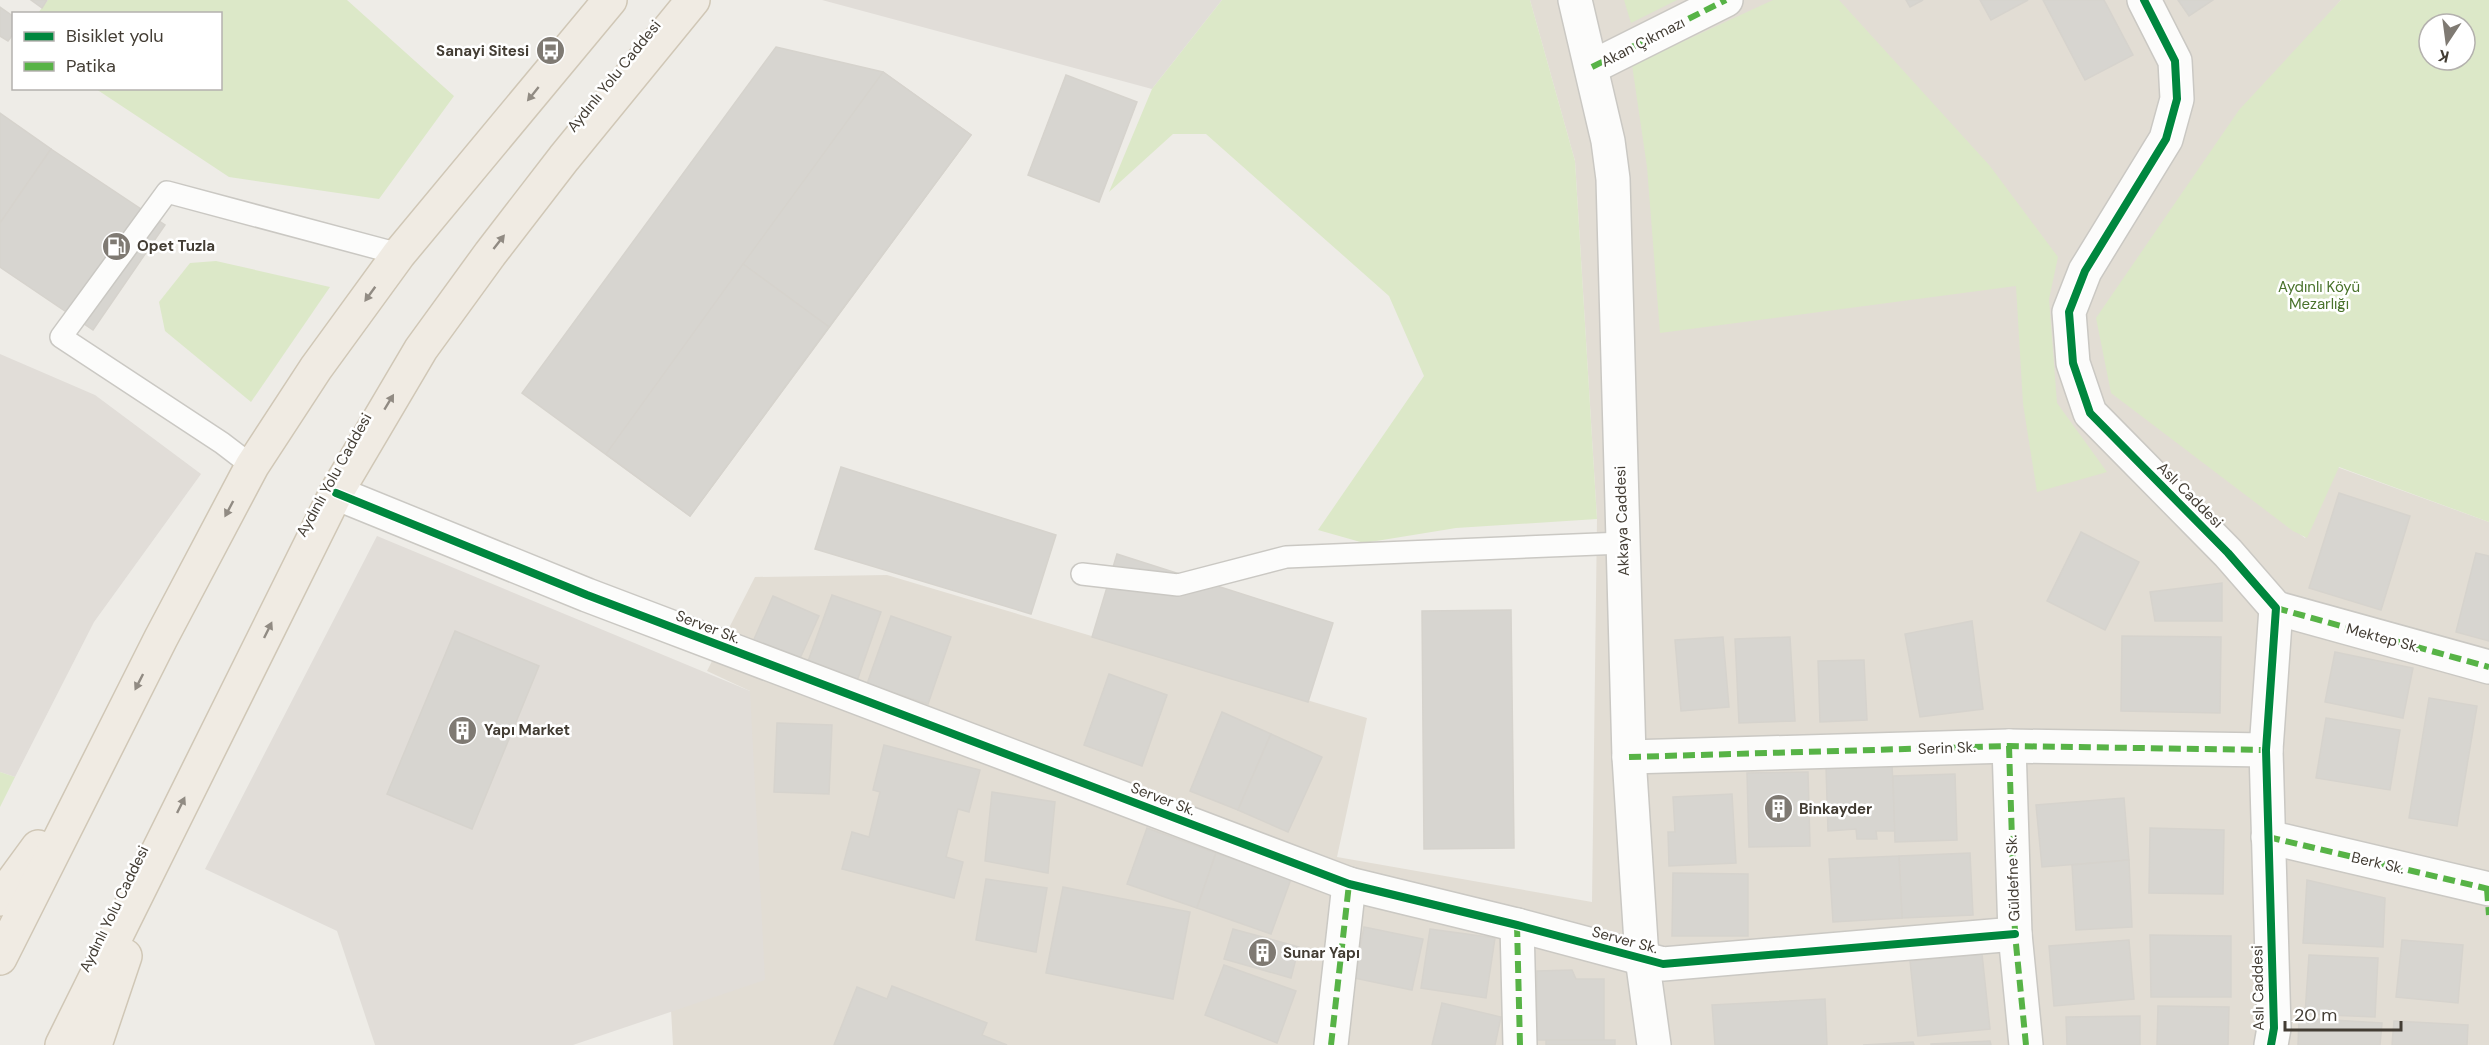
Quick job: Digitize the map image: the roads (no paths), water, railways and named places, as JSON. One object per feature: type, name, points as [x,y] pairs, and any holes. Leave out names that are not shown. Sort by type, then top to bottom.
[{"type":"main road","points":[[0,958],[96,765],[252,466],[316,368],[399,254],[610,0]]},
{"type":"main road","name":"Aydınlı Yolu Caddesi","points":[[62,1045],[336,494],[428,339],[564,158],[693,0]]},
{"type":"main road","points":[[0,900],[96,765]]},
{"type":"main road","points":[[95,1045],[162,844]]},
{"type":"street","name":"Akkaya Caddesi","points":[[1575,0],[1608,141],[1613,179],[1629,757],[1642,958],[1654,1045]]},
{"type":"street","name":"Akan Çıkmazı","points":[[1592,67],[1726,0]]},
{"type":"street","name":"Aslı Caddesi","points":[[2144,0],[2175,61],[2177,99],[2166,139],[2085,271],[2069,312],[2073,363],[2090,413],[2228,553],[2276,608],[2266,750],[2274,1028],[2271,1045]]},
{"type":"street","name":"Server Sk.","points":[[336,494],[586,595],[1349,885],[1517,925],[1663,964],[2015,934]]},
{"type":"street","name":"Mektep Sk.","points":[[2276,608],[2489,667]]},
{"type":"street","name":"Serin Sk.","points":[[1629,757],[2009,746],[2266,750]]},
{"type":"street","name":"Güldefne Sk.","points":[[2009,746],[2015,934],[2026,1045]]},
{"type":"street","name":"Berk Sk.","points":[[2268,837],[2488,898]]},
{"type":"street","points":[[1330,1045],[1349,885]]},
{"type":"street","points":[[1517,925],[1520,1045]]},
{"type":"lane","points":[[252,466],[222,443],[61,337],[166,192],[399,254]]},
{"type":"lane","points":[[1082,574],[1178,585],[1286,557],[1623,543]]},
{"type":"place","name":"Sanayi Sitesi","points":[[550,51]]},
{"type":"place","name":"Opet Tuzla","points":[[116,246]]},
{"type":"place","name":"Yapı Market","points":[[463,730]]},
{"type":"place","name":"Binkayder","points":[[1778,809]]},
{"type":"place","name":"Sunar Yapı","points":[[1262,953]]},
{"type":"park label","name":"Aydınlı Köyü Mezarlığı","points":[[2319,296]]}]
